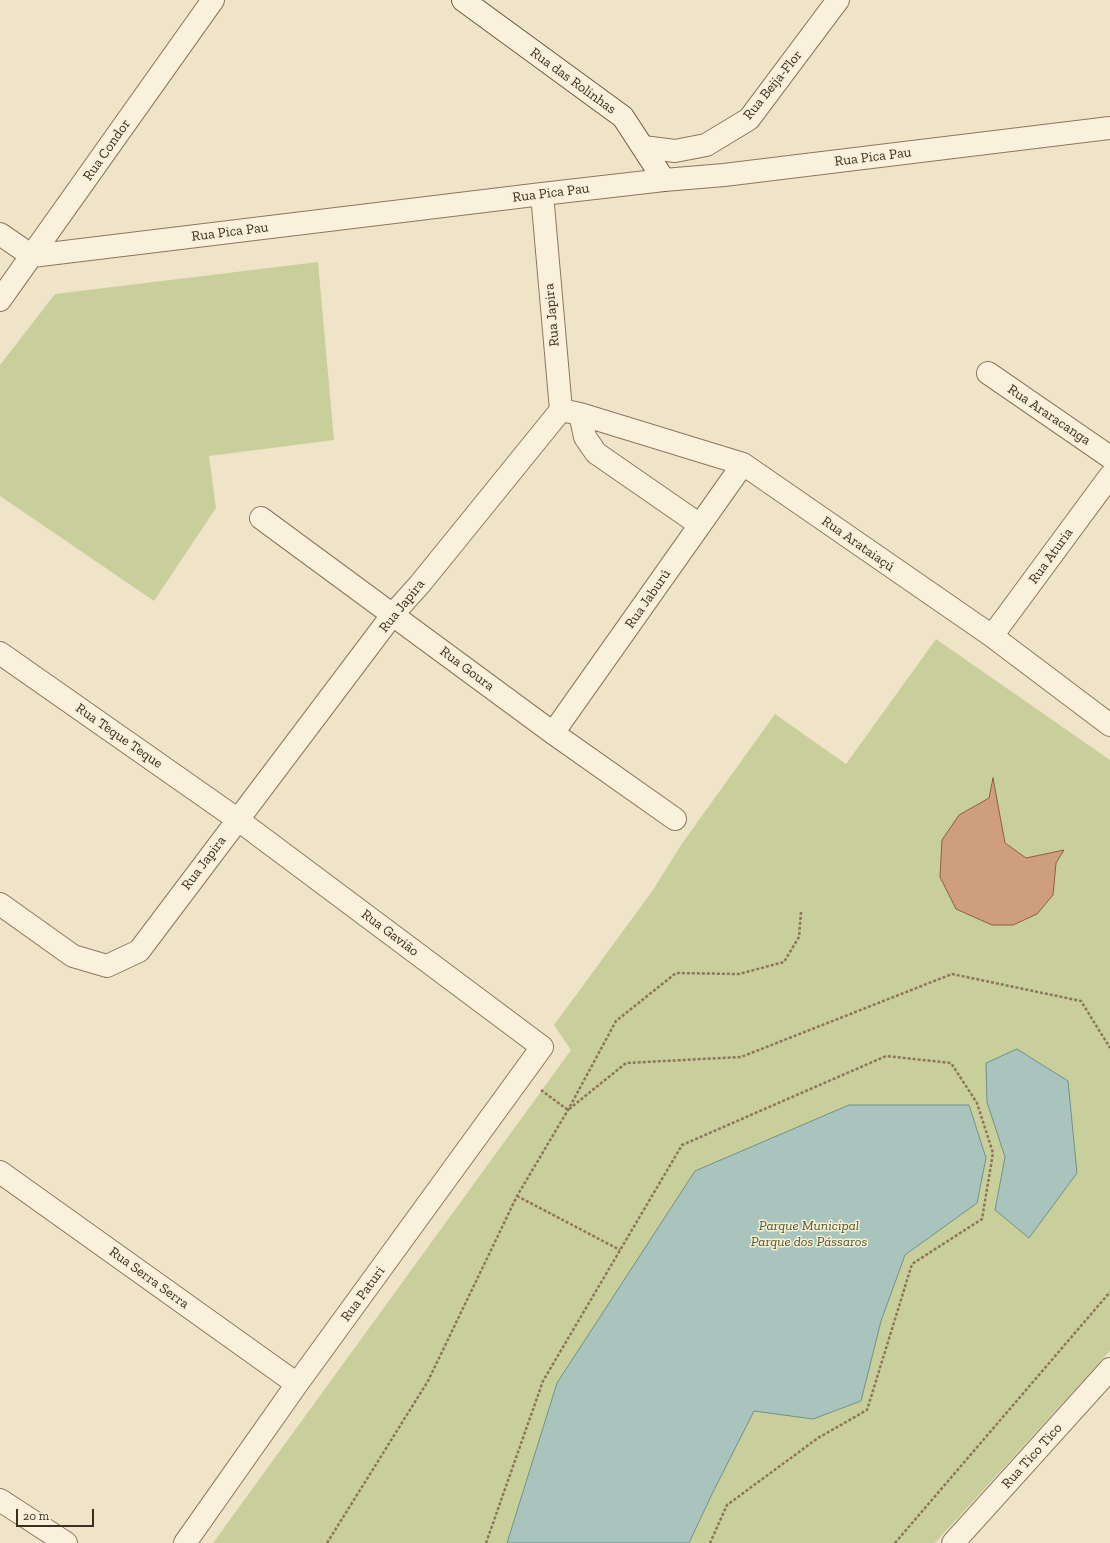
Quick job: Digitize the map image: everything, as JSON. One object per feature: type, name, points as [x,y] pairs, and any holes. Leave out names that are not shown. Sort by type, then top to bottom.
[{"type":"street","name":"Rua Condor","points":[[0,300],[213,0]]},
{"type":"street","name":"Rua das Rolinhas","points":[[463,0],[623,117],[664,180]]},
{"type":"street","name":"Rua Beija-Flor","points":[[643,147],[675,151],[706,145],[749,119],[838,0]]},
{"type":"street","name":"Rua Pica Pau","points":[[32,256],[542,194],[664,180],[724,175],[1110,128]]},
{"type":"street","name":"Rua Japira","points":[[0,904],[73,956],[107,966],[139,951],[393,614],[570,412],[542,194]]},
{"type":"street","points":[[0,234],[32,256]]},
{"type":"street","name":"Rua Araracanga","points":[[988,373],[1110,457]]},
{"type":"street","points":[[570,412],[585,438],[596,453],[700,525]]},
{"type":"street","name":"Rua Arataiaçú","points":[[570,412],[743,464],[992,636],[1110,725]]},
{"type":"street","name":"Rua Jaburú","points":[[553,734],[743,464]]},
{"type":"street","name":"Rua Aturia","points":[[992,636],[1110,476]]},
{"type":"street","name":"Rua Goura","points":[[261,518],[393,614],[553,734],[675,818]]},
{"type":"street","name":"Rua Teque Teque","points":[[0,653],[237,819]]},
{"type":"street","name":"Rua Gavião","points":[[237,819],[542,1047]]},
{"type":"street","name":"Rua Paturi","points":[[185,1543],[297,1384],[542,1047]]},
{"type":"street","name":"Rua Serra Serra","points":[[0,1172],[297,1384]]},
{"type":"street","name":"Rua Tico Tico","points":[[953,1543],[1110,1369]]},
{"type":"street","points":[[0,1500],[66,1543]]},
{"type":"path","points":[[327,1543],[428,1381],[516,1196],[568,1110],[616,1021],[676,973],[739,974],[784,962],[799,937],[801,912]]},
{"type":"path","points":[[568,1110],[626,1063],[740,1056],[952,974],[1082,1001],[1110,1048]]},
{"type":"path","points":[[486,1543],[543,1381],[682,1145],[886,1056],[952,1062],[977,1103],[994,1153],[982,1219],[912,1264],[867,1410],[818,1438],[727,1505],[710,1543]]},
{"type":"path","points":[[522,1075],[568,1110]]},
{"type":"path","points":[[516,1196],[620,1250]]},
{"type":"path","points":[[895,1543],[1110,1292]]},
{"type":"green space","points":[[318,262],[334,440],[209,456],[216,508],[154,601],[0,496],[0,365],[55,294]]},
{"type":"green space","name":"Parque Municipal Parque dos Pássaros","points":[[936,639],[1110,760],[1110,1351],[935,1543],[213,1543],[571,1050],[554,1025],[653,890],[681,845],[775,714],[846,764]]},
{"type":"water","points":[[1017,1049],[1068,1081],[1077,1173],[1029,1238],[995,1210],[1005,1157],[987,1102],[986,1063]]},
{"type":"water","points":[[849,1105],[969,1105],[986,1158],[977,1203],[905,1255],[881,1321],[861,1401],[813,1419],[754,1411],[689,1543],[507,1543],[557,1383],[695,1171]]},
{"type":"building","points":[[993,778],[1005,843],[1026,858],[1064,850],[1056,863],[1053,895],[1037,914],[1013,925],[992,925],[956,909],[940,877],[942,840],[959,815],[989,798]]}]
